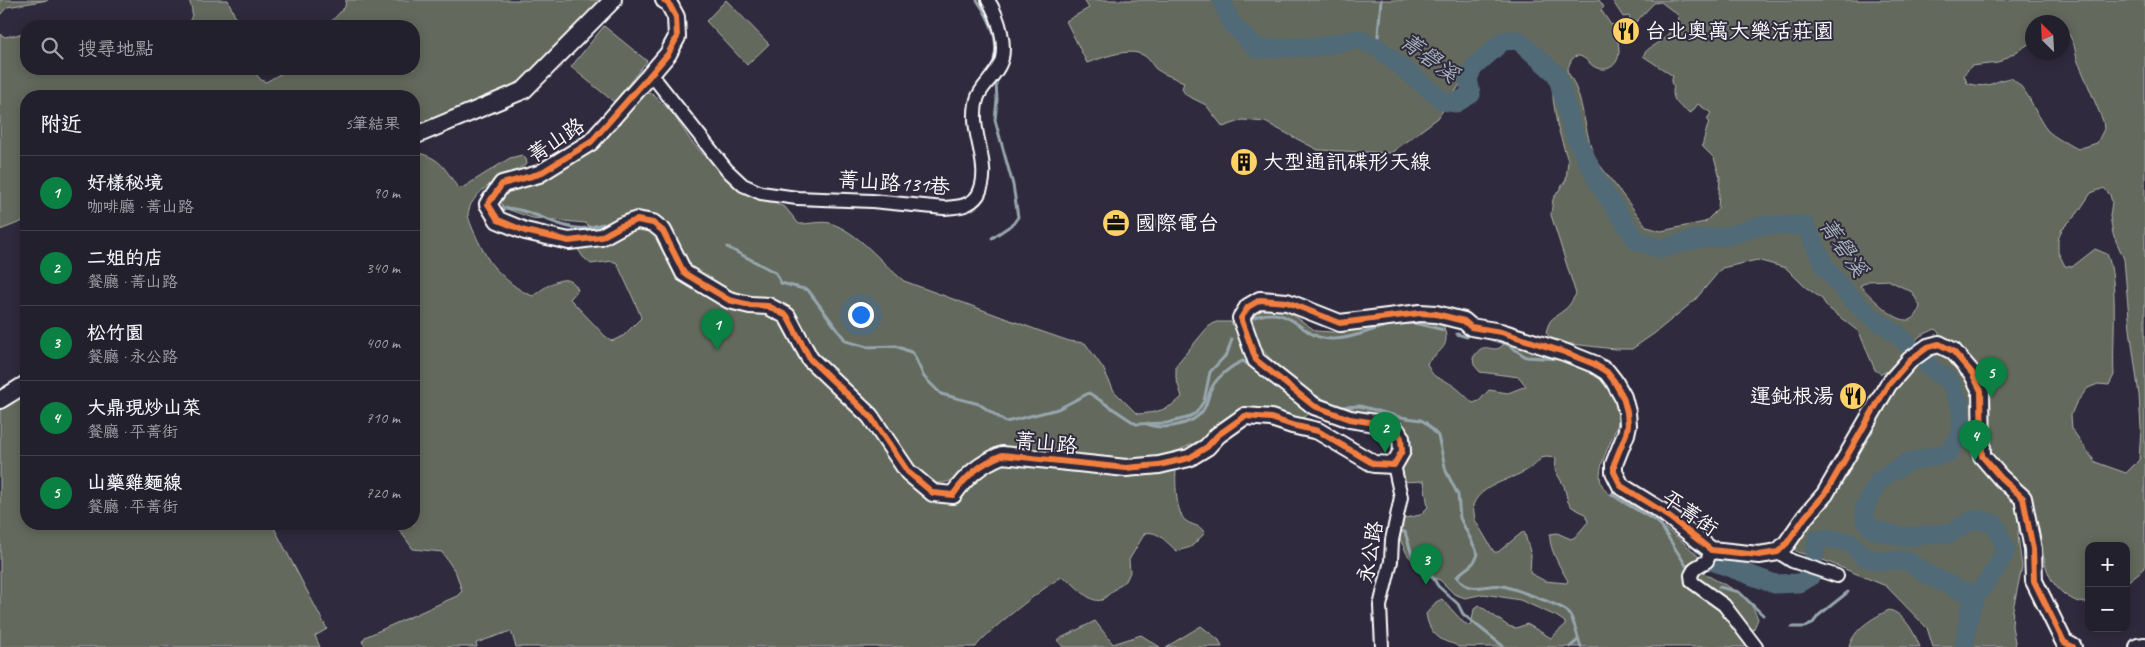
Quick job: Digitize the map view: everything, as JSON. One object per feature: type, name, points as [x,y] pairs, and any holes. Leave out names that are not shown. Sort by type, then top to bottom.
[{"type":"street","points":[[420,133],[524,90],[613,0]]},
{"type":"street","name":"菁山路","points":[[664,0],[668,2],[676,17],[677,37],[668,54],[590,142],[539,174],[502,184],[488,204],[498,220],[525,231],[569,241],[601,237],[637,220],[653,222],[663,231],[684,274],[729,300],[750,305],[768,306],[788,316],[810,359],[870,416],[908,472],[933,493],[953,495],[963,479],[984,462],[1002,455],[1126,468],[1159,465],[1182,460],[1206,448],[1218,436],[1245,416],[1271,418],[1318,431],[1374,464],[1394,465]]},
{"type":"street","name":"菁山路131巷","points":[[652,74],[726,169],[743,185],[761,193],[797,198],[824,198],[944,208],[960,207],[970,203],[976,197],[982,183],[981,157],[975,120],[978,93],[999,65],[1003,52],[997,19],[988,0]]},
{"type":"street","name":"平菁街","points":[[1394,465],[1402,451],[1401,438],[1397,430],[1388,425],[1350,419],[1314,406],[1256,360],[1241,318],[1248,306],[1260,300],[1286,302],[1340,323],[1420,313],[1464,321],[1471,327],[1501,332],[1564,352],[1594,364],[1607,372],[1623,397],[1627,412],[1628,425],[1626,434],[1614,464],[1614,472],[1621,486],[1663,512],[1711,550],[1759,555],[1778,552]]},
{"type":"street","points":[[1837,576],[1792,561],[1778,552],[1825,494],[1888,385],[1910,360],[1928,347],[1939,344],[1953,351],[1972,373],[1981,391],[1982,456],[2001,478],[2023,498],[2033,549],[2034,580],[2064,642],[2073,647]]},
{"type":"street","points":[[0,400],[20,388]]},
{"type":"street","name":"永公路","points":[[1382,647],[1380,606],[1391,560],[1392,540],[1401,497],[1394,465]]},
{"type":"street","points":[[1711,550],[1708,561],[1694,568],[1691,575],[1692,582],[1724,605],[1756,647]]},
{"type":"street","points":[[2138,647],[2145,646]]},
{"type":"green space","points":[[0,0],[48,0],[7,7],[0,15]]},
{"type":"green space","points":[[189,0],[228,0],[236,20],[189,20],[192,13]]},
{"type":"green space","points":[[346,0],[602,0],[522,85],[420,128],[420,90],[20,90],[20,222],[0,230],[0,34],[5,37],[20,34],[20,75],[257,75],[266,82],[278,75],[420,75],[420,20],[333,20],[345,7]]},
{"type":"green space","points":[[726,0],[769,44],[747,65],[706,21]]},
{"type":"green space","points":[[1084,0],[1599,0],[1604,7],[1601,10],[1611,25],[1614,24],[1619,48],[1617,61],[1611,67],[1603,69],[1593,66],[1584,58],[1577,56],[1572,60],[1567,71],[1581,103],[1596,160],[1647,227],[1661,231],[1705,222],[1718,209],[1720,177],[1714,158],[1702,146],[1709,121],[1707,119],[1711,113],[1698,104],[1691,113],[1679,106],[1673,95],[1674,86],[1671,83],[1673,76],[1643,56],[1673,28],[1679,18],[1678,15],[1661,2],[1654,3],[1632,26],[1629,16],[1623,17],[1612,0],[2145,0],[2145,568],[2130,580],[2130,542],[2085,542],[2085,602],[2075,601],[2064,594],[2050,577],[2033,512],[2021,514],[2018,535],[2022,567],[2013,609],[2012,626],[2016,647],[1933,647],[1927,628],[1886,586],[1823,560],[1797,552],[1793,548],[1896,385],[1940,339],[1939,333],[1935,329],[1920,336],[1886,372],[1881,374],[1875,370],[1859,332],[1827,307],[1822,299],[1804,286],[1786,268],[1757,260],[1722,268],[1695,300],[1632,349],[1562,343],[1550,338],[1546,332],[1549,324],[1552,319],[1568,307],[1576,294],[1551,215],[1553,199],[1566,180],[1568,161],[1557,125],[1553,98],[1553,71],[1522,36],[1510,35],[1500,40],[1478,57],[1438,118],[1391,153],[1318,150],[1265,122],[1243,120],[1223,127],[1206,105],[1186,95],[1182,89],[1184,82],[1159,71],[1143,55],[1130,52],[1123,53],[1087,63],[1066,21],[1089,8]],"holes":[[[2025,15],[2070,15],[2070,36],[2077,59],[2103,121],[2104,129],[2097,143],[2078,149],[2062,141],[2047,130],[2023,89],[2011,78],[1981,86],[1967,83],[1964,75],[1971,66],[1998,63],[2025,46]],[[2104,188],[2110,195],[2112,202],[2110,216],[2113,234],[2124,259],[2130,329],[2139,395],[2141,428],[2139,460],[2126,473],[2095,462],[2072,429],[2071,415],[2076,403],[2088,388],[2098,384],[2109,385],[2114,375],[2114,296],[2111,265],[2107,254],[2095,249],[2072,267],[2065,266],[2058,252],[2058,240],[2062,229],[2077,214],[2091,193]],[[1888,280],[1912,292],[1920,306],[1915,316],[1909,320],[1900,319],[1892,314],[1860,286],[1868,281]]]},
{"type":"green space","points":[[604,26],[647,61],[614,102],[571,67]]},
{"type":"green space","points":[[647,93],[652,94],[671,111],[691,141],[702,153],[741,189],[760,199],[785,207],[799,224],[830,223],[860,241],[904,281],[1069,341],[1085,343],[1103,368],[1114,391],[1137,414],[1161,410],[1172,405],[1182,397],[1176,378],[1176,365],[1208,327],[1216,322],[1231,322],[1245,344],[1308,409],[1308,414],[1301,419],[1249,408],[1234,413],[1203,439],[1164,457],[1150,460],[979,458],[954,479],[943,483],[936,483],[935,487],[945,499],[969,481],[1000,464],[1022,463],[1171,469],[1176,471],[1177,498],[1180,512],[1186,521],[1200,528],[1205,533],[1191,547],[1177,551],[1159,536],[1145,533],[1129,560],[1130,572],[1127,579],[1102,600],[1091,599],[1062,577],[1016,610],[990,632],[976,647],[516,647],[511,631],[476,643],[477,647],[366,647],[362,642],[365,637],[457,596],[462,591],[456,573],[442,552],[413,549],[399,530],[420,530],[420,154],[440,163],[457,187],[462,188],[510,158],[522,155],[526,159],[527,164],[489,185],[476,197],[471,204],[468,215],[471,226],[493,266],[522,291],[533,296],[557,281],[569,280],[574,284],[578,290],[570,299],[612,341],[623,336],[641,318],[617,263],[612,261],[591,264],[583,257],[575,245],[590,233],[592,228],[585,223],[532,218],[504,208],[498,198],[502,191],[535,180],[636,97]]},
{"type":"green space","points":[[1261,306],[1286,310],[1316,331],[1333,332],[1430,319],[1443,324],[1446,338],[1441,350],[1427,363],[1429,369],[1435,376],[1454,386],[1473,403],[1479,401],[1489,390],[1508,393],[1526,386],[1519,377],[1480,372],[1474,365],[1473,358],[1478,351],[1482,348],[1499,348],[1508,338],[1606,376],[1620,411],[1616,429],[1603,460],[1600,479],[1603,487],[1613,497],[1677,537],[1704,562],[1704,573],[1736,591],[1749,602],[1758,619],[1746,647],[1458,647],[1439,637],[1430,627],[1426,614],[1436,602],[1442,599],[1464,623],[1471,626],[1474,609],[1479,605],[1508,626],[1516,628],[1527,624],[1551,638],[1565,625],[1565,622],[1520,600],[1484,594],[1465,598],[1454,594],[1440,580],[1425,575],[1407,554],[1397,533],[1401,519],[1420,515],[1428,507],[1424,481],[1401,482],[1397,466],[1404,434],[1326,406],[1281,371],[1253,339],[1247,320]],"holes":[[[1541,458],[1556,458],[1555,470],[1564,486],[1568,502],[1572,507],[1585,514],[1588,522],[1571,539],[1557,533],[1550,534],[1553,551],[1568,581],[1566,583],[1545,581],[1530,573],[1531,555],[1524,531],[1498,552],[1494,552],[1475,520],[1473,505],[1478,496],[1486,490],[1525,471]]]},
{"type":"green space","points":[[20,394],[20,530],[275,530],[327,629],[315,636],[320,647],[0,647],[0,406]]},
{"type":"green space","points":[[1889,610],[1904,620],[1912,630],[1920,647],[1849,647],[1851,640],[1860,629]]},
{"type":"green space","points":[[1095,621],[1113,644],[1141,635],[1160,647],[1063,647],[1057,640]]},
{"type":"green space","points":[[1201,626],[1219,640],[1222,647],[1166,647]]},
{"type":"water","points":[[1159,217],[1165,217],[1169,224],[1165,231],[1159,231],[1155,227],[1155,221]]},
{"type":"waterway","points":[[977,0],[992,28],[995,44],[994,59]]},
{"type":"waterway","name":"菁礐溪","points":[[1222,0],[1231,23],[1257,49],[1317,47],[1357,39],[1377,47],[1443,101],[1456,103],[1471,94],[1468,78],[1474,67],[1503,41],[1518,40],[1557,75],[1574,134],[1599,184],[1637,241],[1661,249],[1697,239],[1728,236],[1762,225],[1806,226],[1825,267],[1848,295],[1869,315],[1897,334],[1932,369],[1950,381],[1960,405],[1962,433],[1949,453],[1908,462],[1880,479],[1864,508],[1865,519],[1872,529],[1903,537],[1950,533],[1975,519],[1995,524],[2006,550],[1996,569],[1977,595],[1970,610],[1964,647]]},
{"type":"waterway","points":[[1377,47],[1381,0]]},
{"type":"waterway","points":[[992,238],[1013,224],[1018,217],[1013,185],[995,120],[996,82]]},
{"type":"waterway","points":[[501,208],[512,208],[577,228],[587,228],[603,224]]},
{"type":"waterway","points":[[727,247],[776,273],[781,283],[808,290],[846,341],[867,347],[896,346],[913,353],[924,377],[941,394],[979,404],[1006,422],[1058,409],[1089,393],[1136,424],[1167,423],[1187,418],[1196,413],[1204,401],[1210,372],[1227,354],[1232,339]]},
{"type":"waterway","points":[[1249,319],[1264,314],[1276,314],[1286,317],[1312,334],[1322,338],[1334,339],[1405,323],[1415,323],[1443,330]]},
{"type":"waterway","points":[[1457,334],[1467,337]]},
{"type":"waterway","points":[[1487,338],[1507,344],[1526,357],[1560,359]]},
{"type":"waterway","points":[[1147,424],[1166,427],[1189,421],[1201,413],[1213,385],[1229,369],[1243,361],[1257,371]]},
{"type":"waterway","points":[[1585,369],[1598,376]]},
{"type":"waterway","points":[[1310,393],[1327,402]]},
{"type":"waterway","points":[[1335,405],[1342,407],[1360,406],[1400,417],[1421,420],[1426,423],[1438,436],[1446,471],[1458,495],[1460,518],[1478,554],[1472,564],[1457,577],[1467,586],[1478,588],[1503,586],[1563,608],[1570,614],[1581,647]]},
{"type":"waterway","points":[[1613,492],[1633,503]]},
{"type":"waterway","points":[[1612,494],[1659,523],[1687,567],[1691,565]]},
{"type":"waterway","points":[[1653,515],[1664,523]]},
{"type":"waterway","points":[[1399,531],[1405,532],[1412,555],[1429,571],[1438,586],[1458,604],[1463,614],[1504,647]]},
{"type":"waterway","points":[[1712,561],[1775,584],[1799,583],[1810,577],[1817,540],[1827,538],[1851,543],[1864,557],[1879,561],[1901,560],[1909,562],[1930,576],[1967,593],[1977,595]]},
{"type":"waterway","points":[[1685,539],[1702,557]]},
{"type":"waterway","points":[[1719,587],[1739,592],[1763,615]]},
{"type":"waterway","points":[[1792,627],[1805,627],[1812,624],[1819,615],[1848,592]]},
{"type":"waterway","points":[[1570,647],[1578,640]]},
{"type":"cycle path","points":[[664,0],[668,2],[676,17],[677,37],[668,54],[651,74],[591,142],[539,174],[502,184],[488,204],[498,220],[525,231],[569,241],[601,237],[637,220],[653,223],[663,231],[684,273],[729,300],[750,305],[768,306],[787,316],[810,359],[870,416],[908,472],[933,493],[953,495],[974,471],[1002,455],[1126,468],[1159,465],[1189,458],[1207,447],[1218,435],[1245,416],[1271,418],[1318,431],[1374,464],[1394,465],[1402,451],[1401,438],[1397,431],[1388,425],[1350,419],[1314,406],[1256,360],[1241,318],[1248,307],[1260,300],[1287,302],[1340,323],[1420,313],[1436,314],[1464,321],[1471,327],[1501,332],[1564,352],[1594,364],[1607,372],[1614,381],[1623,397],[1627,412],[1628,425],[1626,434],[1614,464],[1614,472],[1621,486],[1663,512],[1711,550],[1759,555],[1778,552],[1787,543],[1805,517],[1825,494],[1888,385],[1910,360],[1928,347],[1939,344],[1953,351],[1972,373],[1981,391],[1982,456],[2001,478],[2023,498],[2033,549],[2034,581],[2064,642],[2073,647]]},
{"type":"place","name":"台北奧萬大樂活莊園","points":[[1626,31]]},
{"type":"place","name":"大型通訊碟形天線","points":[[1244,162]]},
{"type":"place","name":"國際電台","points":[[1116,223]]},
{"type":"place","name":"好樣秘境","points":[[717,350]]},
{"type":"place","name":"運鈍根湯","points":[[1853,396]]},
{"type":"place","name":"山藥雞麵線","points":[[1991,398]]},
{"type":"place","name":"二姐的店","points":[[1385,453]]},
{"type":"place","name":"大鼎現炒山菜","points":[[1975,461]]},
{"type":"place","name":"松竹園","points":[[1426,585]]}]
